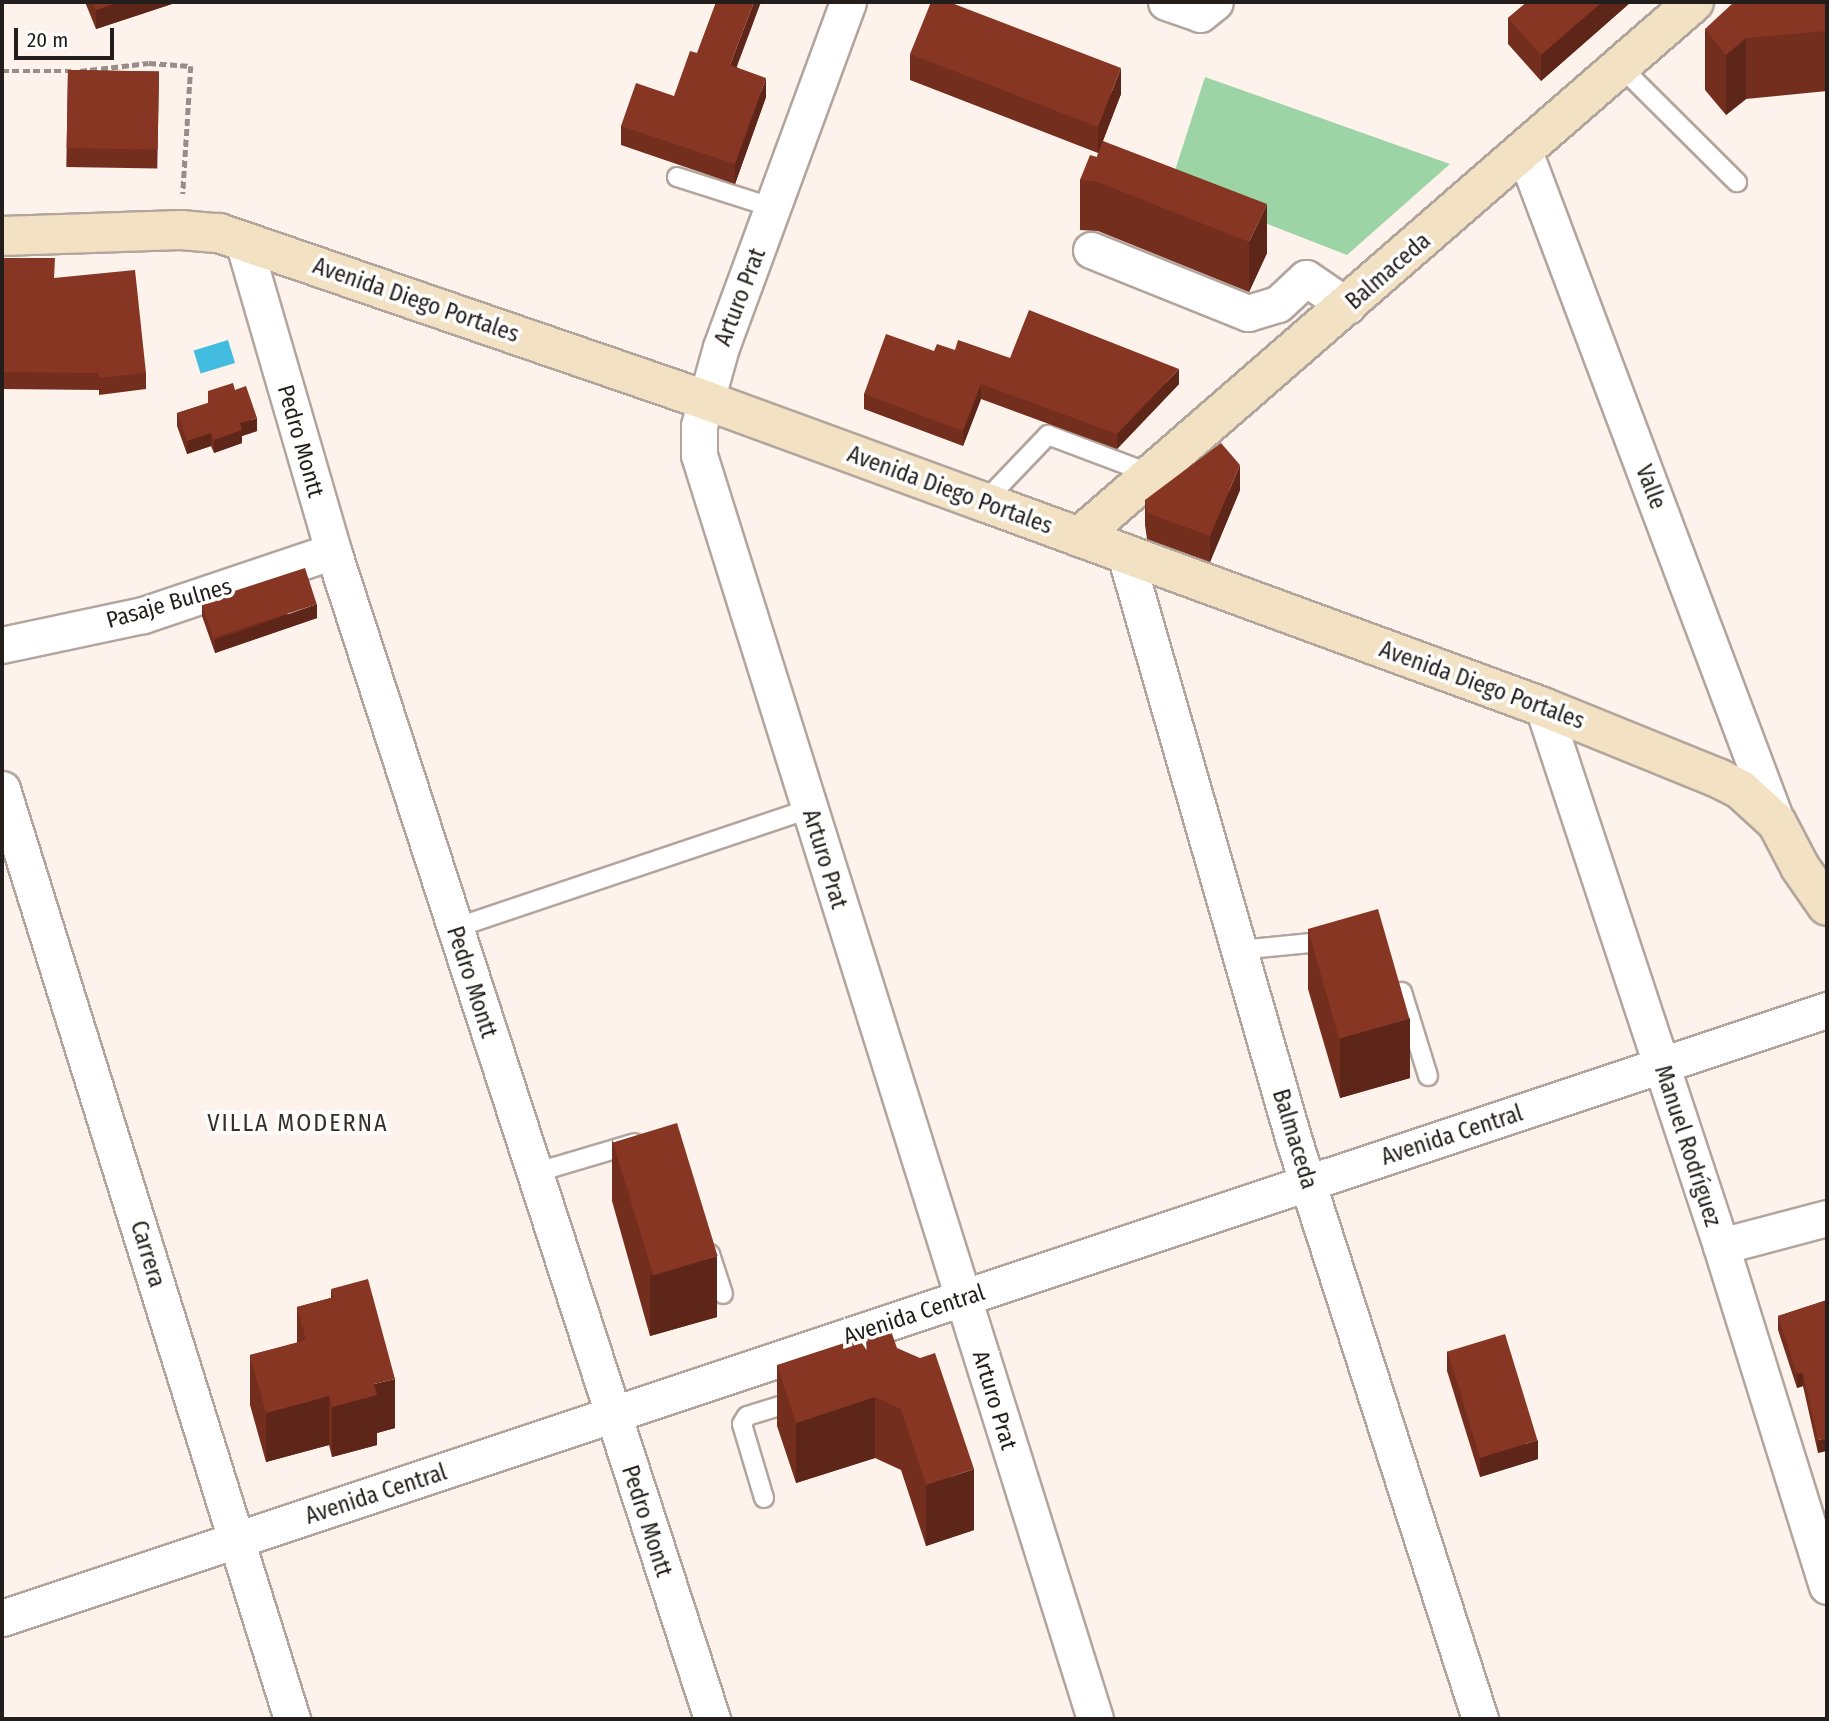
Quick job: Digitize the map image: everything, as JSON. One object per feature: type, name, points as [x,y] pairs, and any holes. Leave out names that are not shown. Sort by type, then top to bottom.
[{"type":"street","name":"Arturo Prat","points":[[848,2],[705,400],[699,455],[1095,1719]]},
{"type":"street","points":[[1166,2],[1200,15],[1215,2]]},
{"type":"street","name":"Balmaceda","points":[[1079,537],[1155,475],[1694,2]]},
{"type":"street","name":"Valle","points":[[1524,151],[1777,823]]},
{"type":"street","name":"Avenida Diego Portales","points":[[2,236],[181,230],[243,241],[705,400],[1543,707],[1718,778],[1760,805],[1777,823],[1827,906]]},
{"type":"street","name":"Pedro Montt","points":[[243,241],[333,551],[712,1719]]},
{"type":"street","points":[[1091,250],[1248,313],[1278,304],[1306,278],[1347,306]]},
{"type":"street","name":"Pasaje Bulnes","points":[[2,645],[143,615],[333,551]]},
{"type":"street","name":"Balmaceda","points":[[1125,554],[1308,1183],[1480,1719]]},
{"type":"street","name":"Manuel Rodríguez","points":[[1543,707],[1721,1246],[1827,1586]]},
{"type":"street","name":"Carrera","points":[[2,789],[292,1719]]},
{"type":"street","name":"Avenida Central","points":[[2,1618],[612,1415],[833,1354],[962,1298],[1827,1010]]},
{"type":"street","points":[[1721,1246],[1827,1219]]},
{"type":"lane","points":[[1620,66],[1737,182]]},
{"type":"lane","points":[[677,177],[774,208]]},
{"type":"lane","points":[[984,502],[1041,437],[1048,435],[1155,475]]},
{"type":"lane","points":[[455,929],[809,809]]},
{"type":"lane","points":[[1240,950],[1317,946],[1354,933]]},
{"type":"lane","points":[[1396,974],[1428,1076]]},
{"type":"lane","points":[[534,1173],[647,1139]]},
{"type":"lane","points":[[704,1232],[723,1294]]},
{"type":"lane","points":[[764,1498],[744,1419],[814,1395]]},
{"type":"path","points":[[2,71],[67,72],[149,63],[191,66],[181,230]]},
{"type":"green space","points":[[1205,77],[1450,164],[1347,255],[1170,186]]},
{"type":"water","points":[[228,340],[235,363],[201,373],[194,351]]},
{"type":"building","points":[[93,2],[120,2],[96,10]]},
{"type":"building","points":[[716,2],[754,2],[730,65],[766,78],[735,164],[621,126],[636,83],[674,96],[690,51],[697,53]]},
{"type":"building","points":[[931,2],[949,2],[1121,68],[1098,127],[910,54]]},
{"type":"building","points":[[1527,2],[1602,2],[1541,55],[1508,18]]},
{"type":"building","points":[[1734,2],[1827,2],[1827,31],[1746,38],[1726,55],[1705,29]]},
{"type":"building","points":[[68,70],[159,72],[158,150],[67,148]]},
{"type":"building","points":[[1103,141],[1267,204],[1249,242],[1098,182],[1080,180],[1090,155],[1097,157]]},
{"type":"building","points":[[2,258],[55,258],[54,278],[135,270],[146,373],[99,378],[99,373],[2,372]]},
{"type":"building","points":[[1029,310],[1179,369],[1117,434],[981,384],[963,431],[864,394],[886,334],[934,351],[937,344],[955,350],[958,340],[1010,358]]},
{"type":"building","points":[[233,383],[235,390],[246,386],[257,418],[240,423],[242,430],[214,440],[211,433],[187,441],[177,413],[208,403],[208,391]]},
{"type":"building","points":[[1221,443],[1240,465],[1210,536],[1147,513],[1145,500]]},
{"type":"building","points":[[305,568],[317,604],[213,638],[201,602]]},
{"type":"building","points":[[1378,909],[1409,1019],[1339,1039],[1308,929]]},
{"type":"building","points":[[677,1123],[718,1256],[654,1276],[613,1143]]},
{"type":"building","points":[[368,1279],[395,1379],[374,1384],[377,1395],[332,1407],[329,1396],[266,1413],[250,1355],[306,1340],[297,1307],[334,1297],[331,1289]]},
{"type":"building","points":[[1827,1300],[1827,1438],[1818,1440],[1803,1373],[1797,1374],[1778,1316]]},
{"type":"building","points":[[890,1328],[897,1348],[920,1358],[935,1353],[974,1469],[926,1485],[901,1409],[875,1397],[796,1423],[777,1365]]},
{"type":"building","points":[[1505,1334],[1537,1440],[1480,1458],[1448,1352]]},
{"type":"district","name":"VILLA MODERNA","points":[[298,1124]]}]
